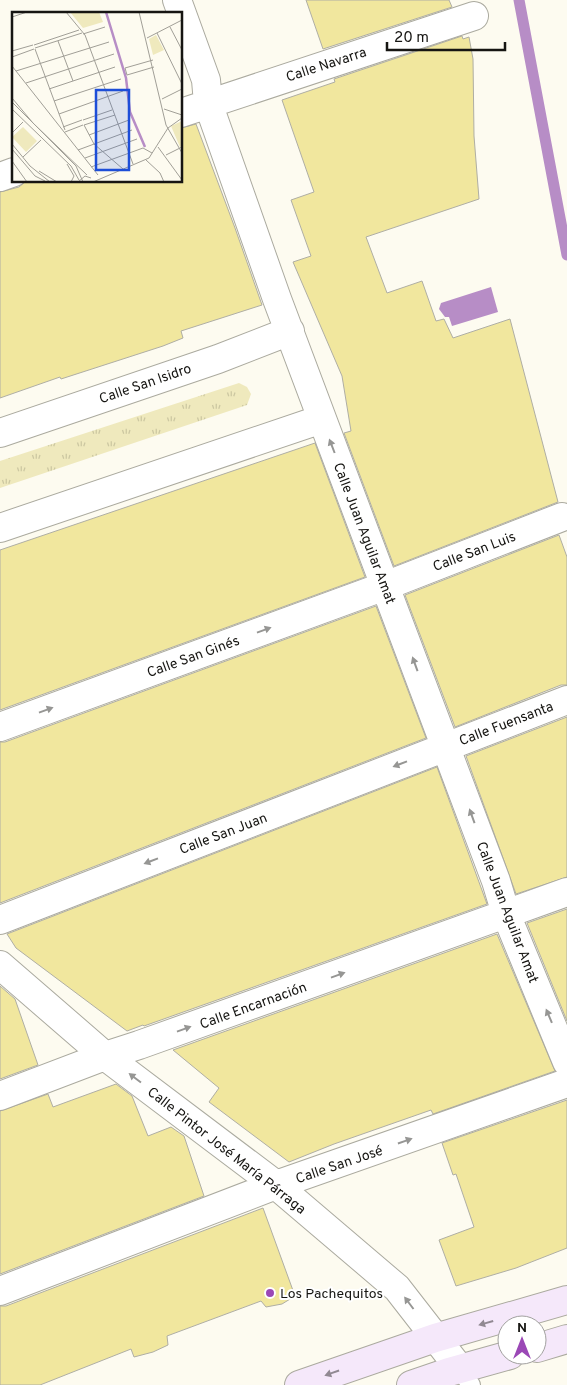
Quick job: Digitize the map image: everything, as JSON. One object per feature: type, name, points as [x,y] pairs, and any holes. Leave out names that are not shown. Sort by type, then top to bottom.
[{"type":"main road","points":[[299,1385],[435,1338],[567,1300]]},
{"type":"main road","points":[[547,1345],[567,1339]]},
{"type":"main road","points":[[411,1385],[466,1377],[497,1362]]},
{"type":"street","name":"Calle Juan Aguilar Amat","points":[[177,0],[181,12]]},
{"type":"street","name":"Calle Juan Aguilar Amat","points":[[182,14],[206,80],[208,104],[290,332],[446,746],[496,881],[506,914],[567,1062]]},
{"type":"street","name":"Calle Navarra","points":[[182,113],[474,16]]},
{"type":"street","points":[[0,177],[12,173]]},
{"type":"street","name":"Calle San Isidro","points":[[0,433],[218,359],[290,332]]},
{"type":"street","points":[[0,528],[322,419]]},
{"type":"street","name":"Calle San Luis","points":[[386,586],[562,517]]},
{"type":"street","name":"Calle San Ginés","points":[[0,727],[386,586]]},
{"type":"street","name":"Calle Fuensanta","points":[[446,746],[567,700]]},
{"type":"street","name":"Calle San Juan","points":[[0,920],[446,746]]},
{"type":"street","name":"Calle Encarnación","points":[[0,1096],[105,1056],[567,892]]},
{"type":"street","name":"Calle Pintor José María Párraga","points":[[0,965],[105,1056],[276,1185],[397,1288],[466,1377]]},
{"type":"street","name":"Calle San José","points":[[0,1291],[276,1185],[567,1084]]},
{"type":"green space","points":[[239,383],[247,387],[251,394],[247,405],[0,488],[0,461]]},
{"type":"shaded area","points":[[491,287],[498,312],[452,326],[449,317],[445,317],[439,309],[441,303]]},
{"type":"building","points":[[306,0],[449,0],[452,7],[323,49]]},
{"type":"building","points":[[462,36],[463,39],[469,37],[473,59],[474,136],[479,199],[366,237],[387,293],[422,281],[436,321],[444,319],[453,338],[510,319],[558,502],[394,566],[344,433],[351,431],[342,376],[293,262],[311,256],[291,200],[314,192],[282,100],[335,82],[334,79]]},
{"type":"building","points":[[196,124],[262,305],[181,331],[183,338],[163,346],[61,379],[60,377],[0,398],[0,192],[19,187],[25,182],[182,182],[182,128]]},
{"type":"building","points":[[315,443],[365,577],[0,710],[0,550]]},
{"type":"building","points":[[559,535],[567,557],[567,685],[561,685],[455,727],[405,595]]},
{"type":"building","points":[[376,606],[426,738],[0,903],[0,742],[5,742]]},
{"type":"building","points":[[567,717],[567,877],[516,894],[466,756]]},
{"type":"building","points":[[437,767],[487,904],[127,1031],[16,948],[7,934]]},
{"type":"building","points":[[567,909],[567,1021],[527,923]]},
{"type":"building","points":[[497,934],[555,1071],[433,1114],[431,1110],[289,1162],[209,1102],[219,1088],[173,1050]]},
{"type":"building","points":[[0,986],[15,999],[38,1065],[0,1079]]},
{"type":"building","points":[[116,1084],[132,1096],[148,1136],[171,1127],[184,1136],[204,1196],[0,1274],[0,1111],[48,1094],[53,1107]]},
{"type":"building","points":[[567,1100],[567,1248],[516,1268],[456,1286],[439,1240],[474,1227],[456,1174],[453,1175],[442,1143]]},
{"type":"building","points":[[263,1208],[295,1296],[282,1304],[266,1307],[261,1301],[167,1336],[168,1345],[153,1352],[134,1357],[131,1349],[40,1385],[0,1385],[0,1306],[6,1306]]},
{"type":"waterway","points":[[519,0],[567,255]]},
{"type":"place","name":"Los Pachequitos","points":[[270,1293]]}]
